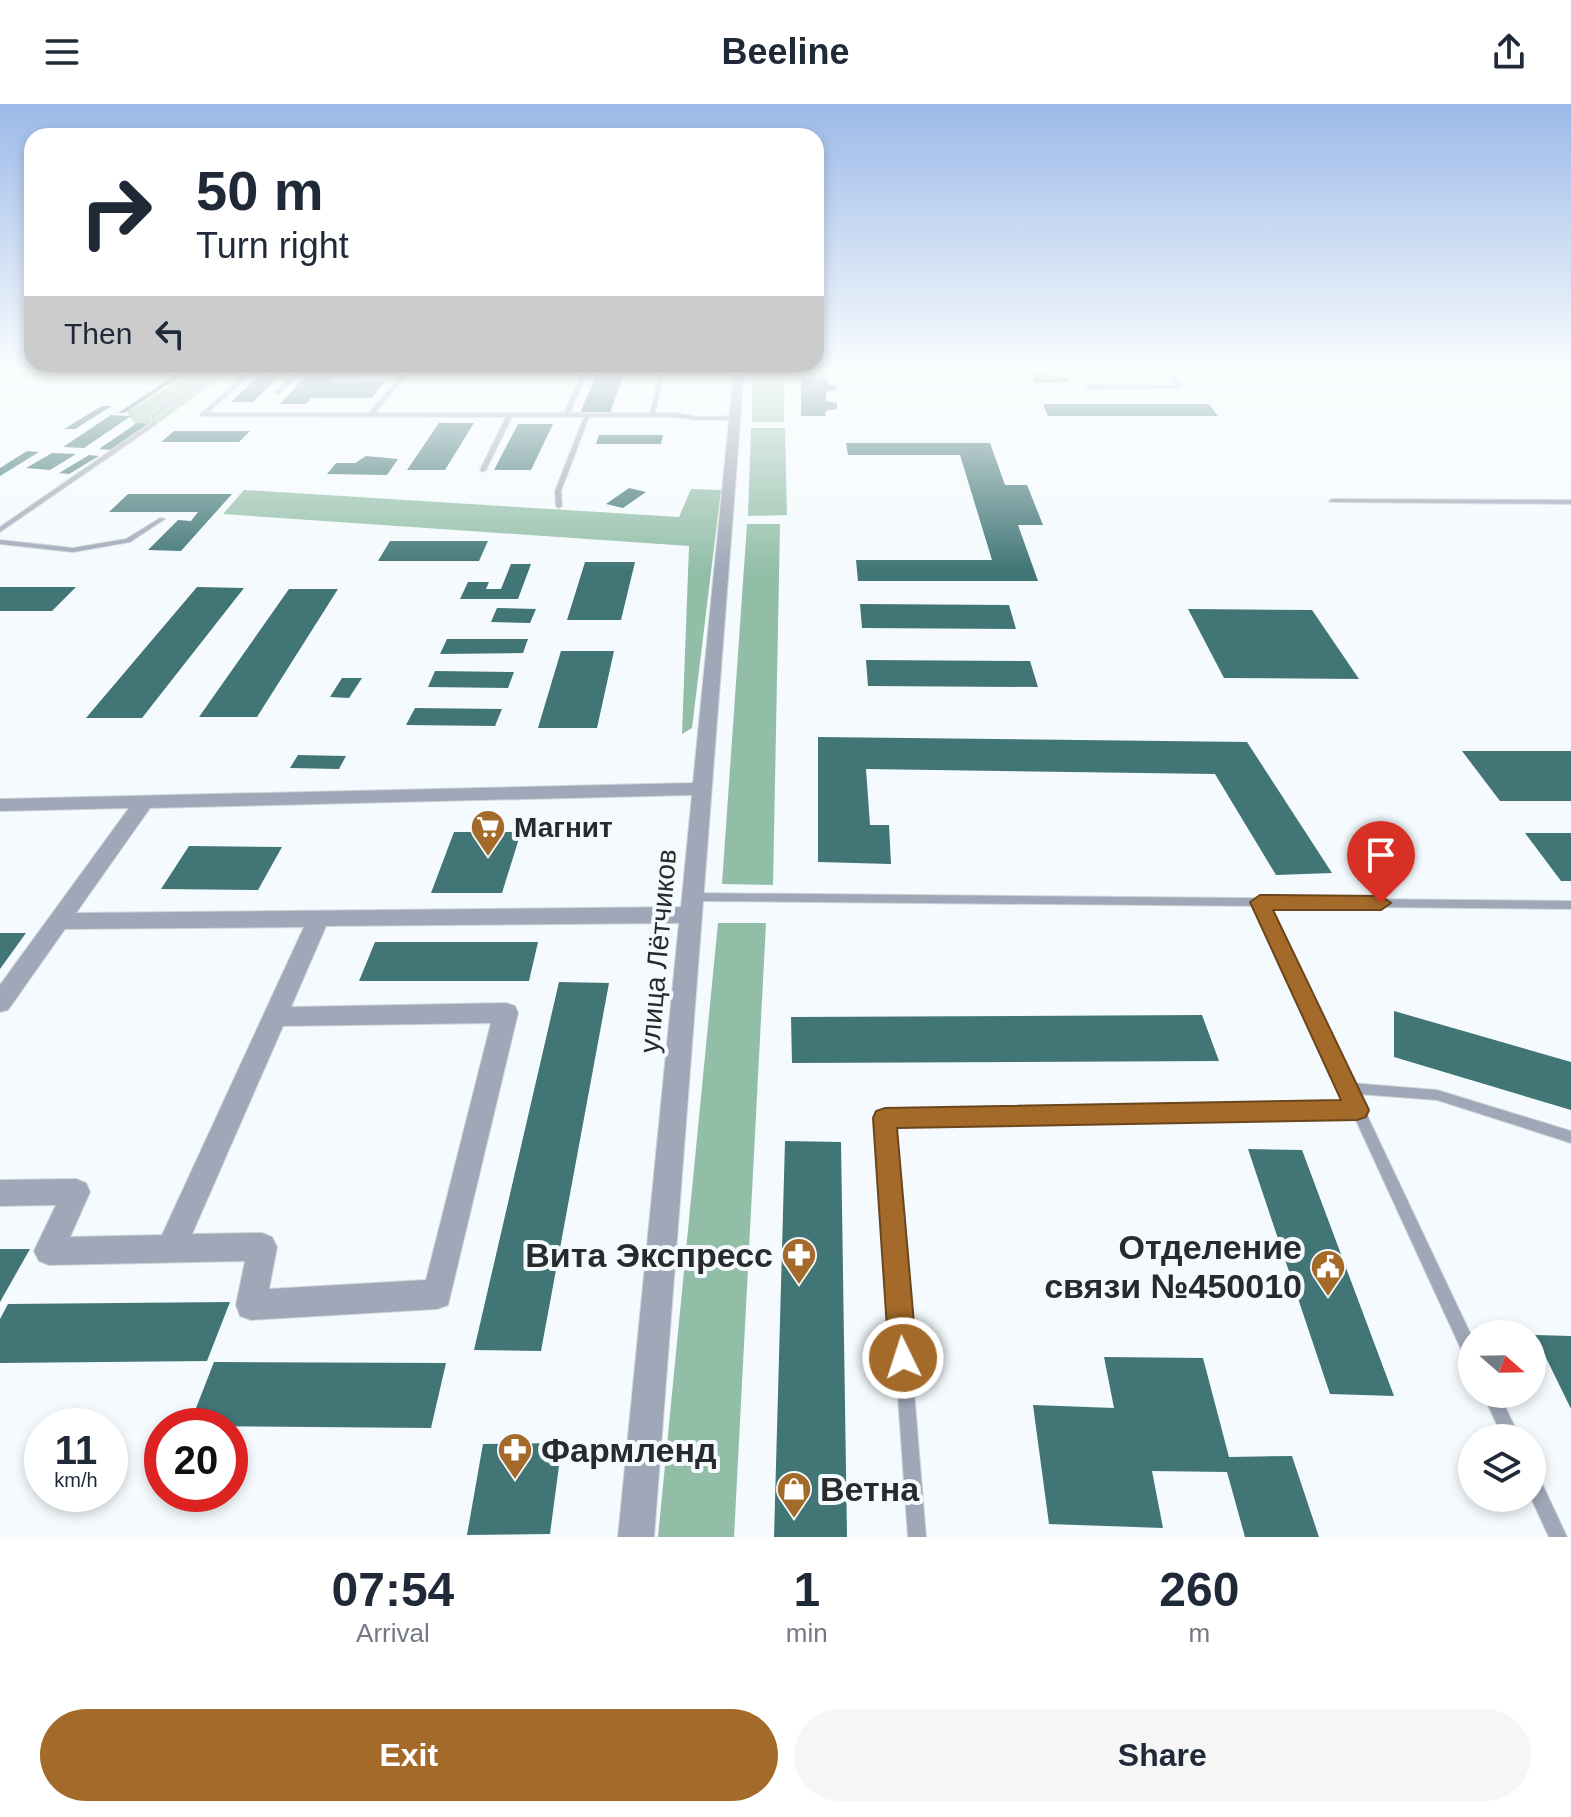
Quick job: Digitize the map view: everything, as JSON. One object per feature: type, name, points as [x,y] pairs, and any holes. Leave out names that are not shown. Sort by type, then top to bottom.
[{"type":"street","name":"улица Лётчиков","points":[[636,1537],[733,438]]},
{"type":"street","points":[[0,821],[7,805],[703,789]]},
{"type":"street","points":[[0,1003],[143,803]]},
{"type":"street","points":[[61,921],[319,918],[693,906]]},
{"type":"street","points":[[171,1248],[319,918]]},
{"type":"street","points":[[0,1193],[76,1192],[49,1251],[262,1247],[251,1305],[437,1294],[506,1013],[276,1017]]},
{"type":"lane","points":[[0,530],[133,438]]},
{"type":"lane","points":[[483,470],[499,438]]},
{"type":"lane","points":[[559,506],[558,491],[578,438]]},
{"type":"lane","points":[[1419,501],[1413,495],[1571,495]]},
{"type":"lane","points":[[1332,501],[1571,502]]},
{"type":"lane","points":[[0,542],[73,550],[128,541],[162,519]]},
{"type":"lane","points":[[693,906],[1260,902],[1571,905]]},
{"type":"lane","points":[[1260,902],[1458,1324]]},
{"type":"lane","points":[[1347,1088],[1437,1095],[1571,1137]]},
{"type":"lane","points":[[917,1537],[885,1118],[1357,1110]]},
{"type":"lane","points":[[1546,1511],[1558,1537]]},
{"type":"green space","points":[[751,438],[785,438],[787,515],[748,516]]},
{"type":"green space","points":[[691,489],[721,490],[692,728],[682,734],[689,546],[223,514],[244,490],[679,517]]},
{"type":"green space","points":[[747,524],[780,524],[773,885],[722,884]]},
{"type":"green space","points":[[718,923],[766,923],[734,1537],[658,1537]]},
{"type":"building","points":[[77,438],[99,438],[84,448],[63,447]]},
{"type":"building","points":[[115,438],[130,438],[112,450],[99,449]]},
{"type":"building","points":[[166,438],[243,438],[239,442],[161,442]]},
{"type":"building","points":[[429,438],[465,438],[445,470],[407,470]]},
{"type":"building","points":[[511,438],[546,438],[531,470],[494,470]]},
{"type":"building","points":[[598,438],[662,438],[661,444],[596,444]]},
{"type":"building","points":[[846,443],[990,443],[1005,485],[1027,485],[1043,525],[1018,525],[1038,581],[858,581],[856,560],[992,560],[960,455],[848,455]]},
{"type":"building","points":[[27,451],[39,452],[0,476],[0,468]]},
{"type":"building","points":[[52,453],[76,454],[50,470],[26,468]]},
{"type":"building","points":[[89,455],[99,456],[69,474],[59,473]]},
{"type":"building","points":[[366,456],[398,459],[387,475],[327,474],[336,463],[355,463]]},
{"type":"building","points":[[629,488],[646,492],[623,508],[606,504]]},
{"type":"building","points":[[128,494],[232,494],[181,551],[148,550],[178,520],[191,521],[198,512],[109,512]]},
{"type":"building","points":[[390,541],[488,541],[479,561],[378,561]]},
{"type":"building","points":[[585,562],[635,562],[621,620],[567,620]]},
{"type":"building","points":[[511,564],[531,564],[518,599],[460,599],[468,582],[489,582],[486,589],[501,589]]},
{"type":"building","points":[[0,587],[76,587],[52,611],[0,611]]},
{"type":"building","points":[[197,587],[244,588],[142,718],[86,718]]},
{"type":"building","points":[[289,589],[338,589],[257,717],[199,717]]},
{"type":"building","points":[[860,604],[1009,605],[1016,629],[862,628]]},
{"type":"building","points":[[497,608],[536,609],[530,623],[491,622]]},
{"type":"building","points":[[1188,609],[1312,610],[1359,679],[1224,678]]},
{"type":"building","points":[[447,639],[528,639],[523,653],[440,654]]},
{"type":"building","points":[[561,651],[614,651],[597,728],[538,728]]},
{"type":"building","points":[[866,660],[1030,661],[1038,687],[868,686]]},
{"type":"building","points":[[435,671],[514,672],[508,688],[428,687]]},
{"type":"building","points":[[342,678],[362,678],[349,698],[330,697]]},
{"type":"building","points":[[415,708],[502,709],[495,726],[406,725]]},
{"type":"building","points":[[818,737],[1247,742],[1332,873],[1276,875],[1215,774],[866,769],[870,825],[889,825],[891,864],[818,862]]},
{"type":"building","points":[[1462,751],[1571,751],[1571,801],[1500,801]]},
{"type":"building","points":[[298,755],[346,756],[339,769],[290,768]]},
{"type":"building","points":[[454,832],[521,832],[502,893],[431,893]]},
{"type":"building","points":[[1525,833],[1571,833],[1571,881],[1561,881]]},
{"type":"building","points":[[189,846],[282,847],[258,890],[161,889]]},
{"type":"building","points":[[0,933],[26,933],[0,969]]},
{"type":"building","points":[[375,942],[538,942],[529,981],[359,981]]},
{"type":"building","points":[[559,982],[609,983],[541,1351],[474,1350]]},
{"type":"building","points":[[1394,1011],[1571,1062],[1571,1110],[1394,1057]]},
{"type":"building","points":[[1202,1015],[1219,1061],[792,1063],[791,1017]]},
{"type":"building","points":[[785,1141],[841,1142],[847,1537],[774,1537]]},
{"type":"building","points":[[1248,1149],[1302,1150],[1394,1396],[1330,1394]]},
{"type":"building","points":[[0,1249],[30,1249],[0,1302]]},
{"type":"building","points":[[230,1302],[207,1361],[0,1363],[0,1319],[8,1304]]},
{"type":"building","points":[[1546,1335],[1571,1336],[1571,1409],[1546,1358]]},
{"type":"building","points":[[1104,1357],[1203,1358],[1229,1457],[1292,1456],[1319,1537],[1245,1537],[1227,1472],[1152,1471],[1163,1528],[1049,1524],[1033,1405],[1114,1408]]},
{"type":"building","points":[[214,1362],[446,1363],[431,1428],[248,1426],[248,1408],[196,1408]]},
{"type":"building","points":[[562,1443],[550,1534],[467,1535],[483,1444]]},
{"type":"place","name":"Магнит","points":[[488,858]]},
{"type":"place","name":"Вита Экспресс","points":[[799,1286]]},
{"type":"place","name":"Отделение связи №450010","points":[[1328,1298]]},
{"type":"place","name":"Фармленд","points":[[515,1481]]},
{"type":"place","name":"Ветна","points":[[794,1520]]},
{"type":"route","points":[[903,1358],[885,1118],[1357,1110],[1260,902],[1381,903]]}]
